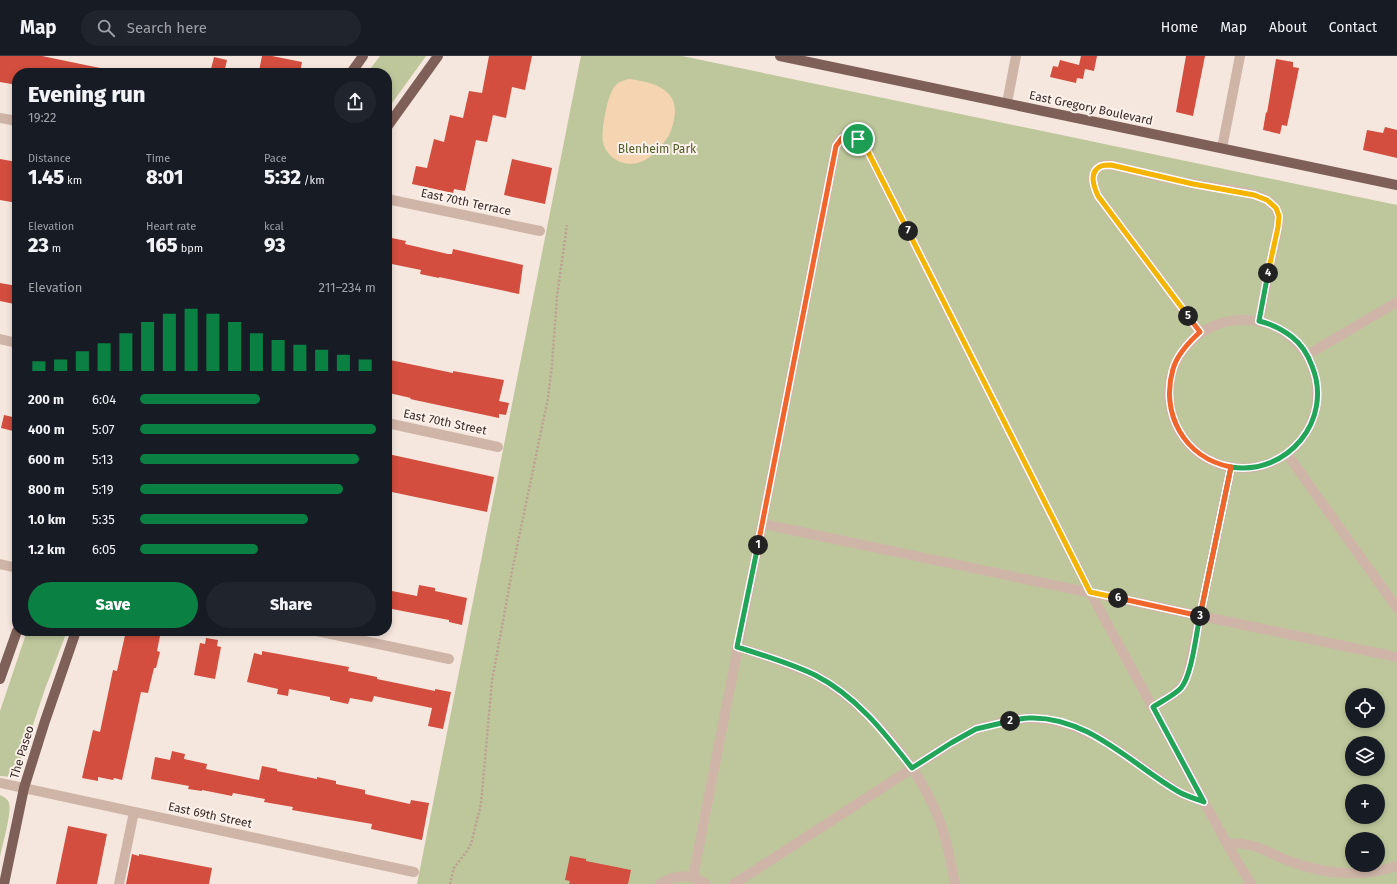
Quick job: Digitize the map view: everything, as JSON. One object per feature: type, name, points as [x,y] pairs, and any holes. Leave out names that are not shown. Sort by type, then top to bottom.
[{"type":"main road","points":[[355,68],[363,56]]},
{"type":"main road","points":[[392,120],[438,56]]},
{"type":"main road","name":"East Gregory Boulevard","points":[[780,56],[801,58],[1397,185]]},
{"type":"main road","points":[[0,679],[15,636]]},
{"type":"main road","name":"The Paseo","points":[[4,884],[24,788],[44,721],[74,636]]},
{"type":"street","points":[[1007,103],[1016,56]]},
{"type":"street","points":[[1222,148],[1240,56]]},
{"type":"street","points":[[0,118],[12,120]]},
{"type":"street","points":[[693,878],[836,146],[842,138],[849,137],[863,142],[1090,592],[1227,844],[1252,884]]},
{"type":"street","points":[[1200,332],[1098,196],[1094,187],[1093,178],[1095,172],[1101,166],[1111,165],[1193,184],[1254,195],[1267,200],[1276,208],[1279,216],[1278,227],[1263,295],[1259,321]]},
{"type":"street","name":"East 70th Terrace","points":[[392,200],[540,231]]},
{"type":"street","points":[[1307,355],[1397,302]]},
{"type":"street","points":[[1244,319],[1259,321],[1274,325],[1293,337],[1307,355],[1316,376],[1318,395],[1316,413],[1307,434],[1287,454],[1274,462],[1259,466],[1241,468],[1231,467],[1212,461],[1196,452],[1182,436],[1171,414],[1168,392],[1173,367],[1187,345],[1200,332],[1230,320],[1244,319]]},
{"type":"street","points":[[0,339],[12,342]]},
{"type":"street","name":"East 70th Street","points":[[392,424],[498,447]]},
{"type":"street","points":[[1287,454],[1397,608]]},
{"type":"street","points":[[1153,707],[1174,694],[1182,686],[1188,673],[1231,467]]},
{"type":"street","points":[[763,524],[1397,657]]},
{"type":"street","points":[[0,564],[12,567]]},
{"type":"street","points":[[341,636],[449,659]]},
{"type":"street","points":[[737,647],[773,658],[815,675],[848,697],[877,724],[912,768],[928,793],[941,824],[950,854],[955,884]]},
{"type":"street","points":[[734,884],[951,743],[976,729],[1002,722],[1029,718],[1049,720],[1072,726],[1103,740],[1180,793],[1204,802]]},
{"type":"street","name":"East 69th Street","points":[[0,783],[414,872]]},
{"type":"street","points":[[119,884],[134,812]]},
{"type":"street","points":[[1227,844],[1243,844],[1257,847],[1290,861],[1323,870],[1353,874],[1383,871],[1397,866]]},
{"type":"street","points":[[660,884],[664,881],[679,877],[693,878],[706,884]]},
{"type":"path","points":[[450,884],[454,868],[471,844],[480,804],[492,681],[513,566],[548,398],[557,296],[567,225]]},
{"type":"green space","points":[[380,56],[426,56],[392,103],[392,68],[371,68]]},
{"type":"green space","name":"Blenheim Park","points":[[581,56],[682,56],[1397,205],[1397,884],[417,884]]},
{"type":"green space","points":[[25,636],[65,636],[45,689],[17,772],[12,777],[0,776],[0,711]]},
{"type":"green space","points":[[0,795],[8,800],[10,808],[0,857]]},
{"type":"sand","points":[[628,79],[647,82],[663,89],[669,94],[675,109],[674,120],[666,140],[647,159],[634,164],[620,162],[614,159],[605,149],[603,142],[605,113],[609,97],[615,86]]},
{"type":"building","points":[[0,56],[42,56],[100,68],[12,68],[12,84],[0,82]]},
{"type":"building","points":[[262,56],[272,56],[302,62],[301,68],[260,68]]},
{"type":"building","points":[[489,56],[532,56],[525,90],[512,87],[506,118],[493,115],[487,142],[476,140],[465,191],[454,189],[453,193],[412,184],[416,166],[427,168],[434,139],[444,142],[450,115],[463,118],[469,91],[482,93]]},
{"type":"building","points":[[1081,56],[1097,56],[1094,71],[1085,69],[1083,79],[1077,78],[1076,83],[1050,77],[1053,66],[1058,67],[1060,60],[1079,65]]},
{"type":"building","points":[[1186,56],[1205,56],[1193,116],[1176,112]]},
{"type":"building","points":[[214,57],[227,60],[225,68],[211,68]]},
{"type":"building","points":[[1276,59],[1293,62],[1293,67],[1299,68],[1287,126],[1282,125],[1280,134],[1263,130]]},
{"type":"building","points":[[1385,127],[1397,130],[1397,158],[1363,150],[1367,130],[1383,133]]},
{"type":"building","points":[[0,159],[12,161],[12,202],[0,200]]},
{"type":"building","points":[[512,159],[552,168],[545,204],[504,195]]},
{"type":"building","points":[[392,238],[406,241],[405,244],[448,254],[452,254],[453,249],[523,265],[519,294],[420,274],[421,270],[392,264]]},
{"type":"building","points":[[0,283],[12,285],[12,304],[0,301]]},
{"type":"building","points":[[392,360],[453,373],[453,371],[504,380],[499,401],[509,403],[506,415],[499,414],[499,418],[410,399],[411,398],[392,394]]},
{"type":"building","points":[[4,415],[12,417],[12,431],[1,428]]},
{"type":"building","points":[[392,455],[494,477],[487,512],[392,492]]},
{"type":"building","points":[[419,585],[435,588],[435,591],[467,598],[462,625],[449,622],[449,620],[392,609],[392,591],[417,596]]},
{"type":"building","points":[[125,636],[160,636],[157,651],[160,652],[156,668],[154,668],[148,693],[141,692],[122,780],[98,777],[98,781],[82,778],[93,730],[100,732],[113,670],[117,671]]},
{"type":"building","points":[[206,638],[218,640],[217,646],[221,647],[215,679],[194,675],[200,643],[205,644]]},
{"type":"building","points":[[262,651],[349,667],[348,671],[377,677],[377,679],[435,691],[435,689],[451,692],[443,729],[428,726],[432,708],[374,696],[372,702],[350,698],[348,704],[330,700],[330,697],[289,689],[288,696],[277,694],[278,689],[247,682],[254,653],[262,655]]},
{"type":"building","points":[[172,751],[185,754],[184,759],[207,764],[206,769],[259,780],[262,766],[277,769],[277,771],[317,779],[317,777],[336,781],[336,784],[365,790],[365,794],[410,804],[411,800],[429,803],[422,840],[371,829],[372,824],[292,810],[293,807],[264,802],[265,799],[233,793],[232,796],[202,790],[188,789],[189,786],[151,779],[155,757],[170,760]]},
{"type":"building","points":[[68,826],[107,834],[97,884],[56,884]]},
{"type":"building","points":[[132,854],[139,856],[139,854],[212,868],[209,884],[126,884]]},
{"type":"building","points":[[570,856],[586,859],[586,861],[631,870],[628,884],[569,884],[570,881],[565,880]]},
{"type":"route","points":[[858,139],[849,137],[842,138],[836,146],[763,524],[737,647],[773,658],[815,675],[848,697],[877,724],[912,768],[976,729],[1002,722],[1029,718],[1049,720],[1072,726],[1103,740],[1180,793],[1204,802],[1153,707],[1174,694],[1182,686],[1188,673],[1200,616],[1210,566],[1231,467],[1241,468],[1259,466],[1274,462],[1287,454],[1307,434],[1316,413],[1318,395],[1316,376],[1307,355],[1293,337],[1274,325],[1259,321],[1263,295],[1278,227],[1279,216],[1276,208],[1267,200],[1254,195],[1154,176],[1111,165],[1101,166],[1095,172],[1093,178],[1094,187],[1098,196],[1200,332],[1187,345],[1173,367],[1168,392],[1171,414],[1182,436],[1196,452],[1222,465],[1231,467],[1200,616],[1090,592],[863,142],[858,139]]}]
